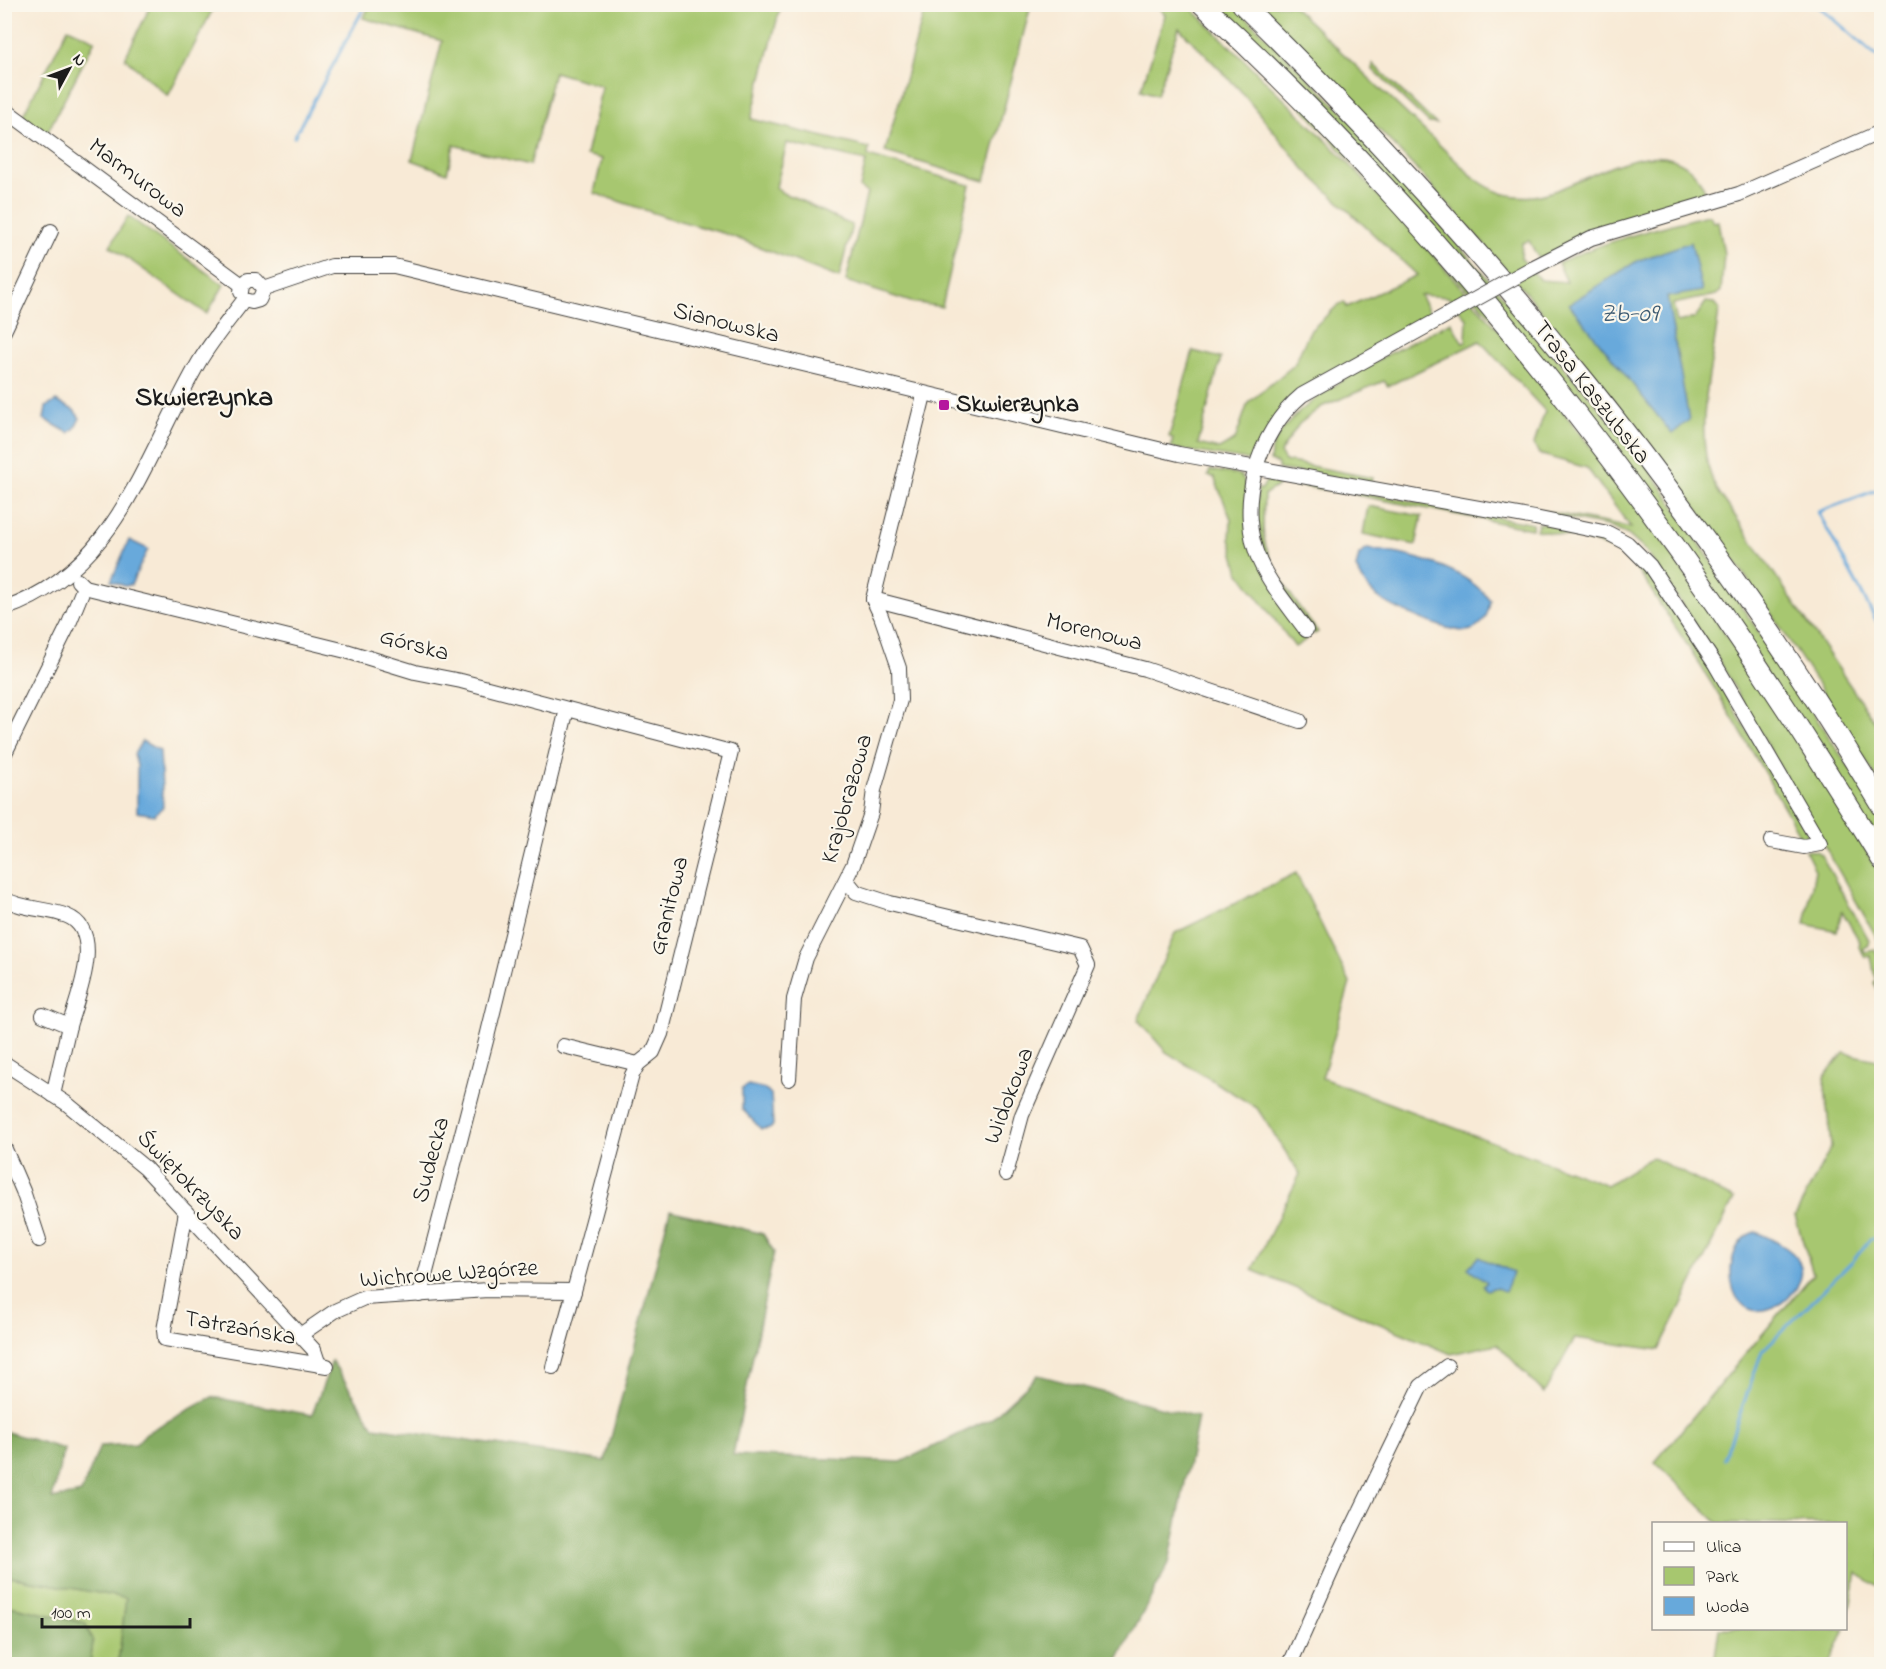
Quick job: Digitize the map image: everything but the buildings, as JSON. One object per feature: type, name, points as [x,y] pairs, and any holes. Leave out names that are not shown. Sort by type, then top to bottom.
[{"type":"highway","name":"Trasa Kaszubska","points":[[1202,4],[1354,156],[1434,244],[1560,392],[1705,585],[1766,675],[1881,860]]},
{"type":"highway","name":"Trasa Kaszubska","points":[[1242,4],[1394,158],[1560,347],[1633,439],[1726,566],[1790,659],[1881,806]]},
{"type":"street","name":"Marmurowa","points":[[4,109],[242,285]]},
{"type":"street","points":[[1306,630],[1270,580],[1255,548],[1250,509],[1260,454],[1274,424],[1302,394],[1591,238],[1739,194],[1876,134]]},
{"type":"street","points":[[4,331],[51,231]]},
{"type":"street","name":"Sianowska","points":[[264,289],[332,266],[394,266],[924,395],[1179,454],[1597,530],[1627,543],[1650,566],[1715,664],[1820,844],[1804,847],[1771,841]]},
{"type":"street","points":[[248,280],[256,280],[264,289],[259,300],[252,302],[244,300],[241,292],[242,285],[248,280]]},
{"type":"street","points":[[4,609],[50,588],[70,573],[96,548],[121,513],[199,361],[244,300]]},
{"type":"street","points":[[873,599],[924,395]]},
{"type":"street","points":[[4,755],[68,626],[84,587],[70,573]]},
{"type":"street","name":"Górska","points":[[84,587],[731,752]]},
{"type":"street","name":"Morenowa","points":[[873,599],[1145,669],[1300,721]]},
{"type":"street","name":"Krajobrazowa","points":[[789,1078],[794,999],[806,958],[847,881],[871,813],[874,789],[900,700],[899,668],[873,599]]},
{"type":"street","name":"Sudecka","points":[[420,1295],[487,1037],[567,709]]},
{"type":"street","name":"Granitowa","points":[[638,1064],[653,1052],[661,1034],[731,752]]},
{"type":"street","name":"Widokowa","points":[[847,881],[856,892],[890,903],[1080,948],[1088,965],[1059,1036],[1022,1115],[1005,1174]]},
{"type":"street","points":[[4,899],[77,921],[84,931],[87,948],[85,969],[53,1095]]},
{"type":"street","points":[[43,1016],[69,1026]]},
{"type":"street","points":[[553,1367],[632,1075],[638,1064],[563,1046]]},
{"type":"street","name":"Świętokrzyska","points":[[4,1063],[103,1131],[146,1168],[314,1350],[323,1365]]},
{"type":"street","points":[[4,1147],[23,1191],[39,1240]]},
{"type":"street","name":"Tatrzańska","points":[[186,1212],[164,1330],[165,1338],[323,1365]]},
{"type":"street","name":"Wichrowe Wzgórze","points":[[300,1335],[335,1311],[364,1298],[488,1290],[574,1291]]},
{"type":"street","points":[[1290,1665],[1337,1559],[1421,1386],[1447,1366]]},
{"type":"green space","points":[[371,4],[781,5],[751,119],[869,148],[868,156],[970,185],[942,307],[911,302],[846,281],[867,193],[860,188],[866,161],[787,143],[776,187],[784,194],[852,225],[839,278],[726,234],[594,193],[602,159],[586,155],[602,86],[554,72],[530,165],[454,145],[447,173],[412,160],[442,41],[363,18]]},
{"type":"green space","points":[[151,5],[215,5],[168,96],[125,58]]},
{"type":"green space","points":[[926,5],[1031,5],[985,181],[885,152]]},
{"type":"green space","points":[[1156,5],[1188,5],[1340,154],[1496,327],[1652,524],[1837,802],[1881,876],[1881,945],[1717,657],[1646,551],[1628,535],[1607,526],[1524,510],[1523,507],[1631,528],[1587,468],[1539,454],[1534,444],[1545,411],[1480,341],[1388,386],[1384,381],[1321,407],[1299,424],[1280,453],[1285,461],[1373,478],[1370,483],[1278,469],[1278,464],[1270,461],[1276,440],[1292,419],[1315,399],[1344,380],[1451,322],[1463,343],[1466,342],[1467,319],[1448,297],[1420,295],[1432,318],[1312,384],[1253,461],[1171,448],[1173,438],[1169,437],[1193,351],[1221,358],[1198,444],[1219,449],[1235,440],[1248,403],[1294,365],[1310,331],[1338,305],[1344,302],[1347,307],[1417,275],[1306,171],[1239,89],[1179,28],[1157,95],[1141,90],[1165,15]]},
{"type":"green space","points":[[1210,5],[1234,5],[1350,119],[1643,459],[1881,815],[1881,847],[1629,469]]},
{"type":"green space","points":[[1256,5],[1292,5],[1470,174],[1484,185],[1500,192],[1525,197],[1552,192],[1614,166],[1635,159],[1655,156],[1674,159],[1696,176],[1703,187],[1706,198],[1539,259],[1529,241],[1522,243],[1521,258],[1540,280],[1567,282],[1558,263],[1576,255],[1631,236],[1707,215],[1713,222],[1718,221],[1724,254],[1721,291],[1716,295],[1673,304],[1677,322],[1695,318],[1706,302],[1714,303],[1719,309],[1704,416],[1706,458],[1712,479],[1720,495],[1881,731],[1881,786],[1815,679],[1745,575],[1594,375],[1431,185]]},
{"type":"green space","points":[[68,28],[95,40],[46,135],[22,117]]},
{"type":"green space","points":[[1373,64],[1436,124],[1429,123],[1373,70]]},
{"type":"green space","points":[[128,216],[224,285],[207,314],[110,246]]},
{"type":"green space","points":[[1210,470],[1240,475],[1245,486],[1249,487],[1247,531],[1307,639],[1295,647],[1239,572],[1230,539],[1231,519],[1214,477],[1208,476]]},
{"type":"green space","points":[[1276,477],[1339,490],[1339,492],[1282,483],[1264,495],[1263,528],[1266,547],[1289,591],[1318,632],[1314,634],[1270,567],[1258,530],[1256,511],[1258,489],[1262,489],[1266,481],[1275,481]]},
{"type":"green space","points":[[1358,491],[1533,524],[1532,529],[1356,495]]},
{"type":"green space","points":[[1368,506],[1422,516],[1416,545],[1363,534]]},
{"type":"green space","points":[[1542,523],[1623,544],[1665,593],[1808,833],[1805,841],[1787,839],[1799,834],[1716,691],[1634,566],[1623,556],[1603,546],[1536,530],[1538,524]]},
{"type":"green space","points":[[1805,850],[1816,851],[1821,855],[1869,940],[1869,945],[1863,949],[1865,952],[1875,950],[1881,962],[1881,995],[1874,983],[1876,979],[1870,956],[1865,957],[1859,946],[1860,942],[1842,911],[1837,931],[1805,924],[1815,870]]},
{"type":"green space","points":[[1296,873],[1350,983],[1322,1078],[1607,1185],[1652,1157],[1734,1199],[1659,1350],[1575,1338],[1544,1393],[1497,1344],[1451,1354],[1252,1270],[1300,1174],[1257,1108],[1166,1052],[1138,1020],[1175,933]]},
{"type":"green space","points":[[1844,1053],[1882,1061],[1881,1589],[1857,1573],[1847,1620],[1847,1522],[1717,1522],[1655,1462],[1813,1274],[1795,1216],[1831,1147],[1824,1077]]},
{"type":"green space","points":[[670,1210],[763,1234],[774,1252],[733,1455],[901,1462],[991,1419],[1038,1375],[1198,1417],[1169,1563],[1116,1664],[118,1664],[126,1598],[5,1576],[4,1431],[64,1449],[52,1499],[81,1493],[100,1446],[136,1444],[146,1433],[212,1397],[312,1415],[332,1361],[374,1427],[605,1461]]},
{"type":"green space","points":[[4,1576],[127,1598],[118,1664],[90,1664],[93,1642],[85,1623],[5,1605]]},
{"type":"green space","points":[[5,1605],[85,1623],[93,1642],[90,1664],[5,1664]]},
{"type":"green space","points":[[1719,1630],[1845,1630],[1829,1664],[1714,1664]]},
{"type":"water","name":"Zb-09","points":[[1691,242],[1702,291],[1667,297],[1689,420],[1672,434],[1569,304],[1637,261]]},
{"type":"water","points":[[56,401],[74,410],[80,418],[75,428],[69,433],[44,419],[46,407]]},
{"type":"water","points":[[129,540],[148,549],[131,585],[125,586],[111,581]]},
{"type":"water","points":[[1367,549],[1417,558],[1465,578],[1490,600],[1485,618],[1476,628],[1462,631],[1437,625],[1383,600],[1366,586],[1356,568],[1359,555]]},
{"type":"water","points":[[142,741],[160,751],[163,807],[154,815],[137,812],[137,766],[134,754]]},
{"type":"water","points":[[748,1085],[765,1089],[771,1094],[773,1125],[771,1128],[761,1129],[742,1109],[742,1089]]},
{"type":"water","points":[[1756,1232],[1792,1253],[1801,1269],[1801,1278],[1788,1298],[1778,1305],[1759,1310],[1746,1307],[1736,1296],[1731,1266],[1736,1250],[1744,1238]]},
{"type":"water","points":[[1478,1257],[1513,1272],[1505,1292],[1496,1287],[1487,1290],[1483,1286],[1487,1282],[1468,1268]]},
{"type":"waterway","points":[[294,137],[366,4]]},
{"type":"waterway","points":[[1816,4],[1882,61]]},
{"type":"waterway","points":[[1882,488],[1818,512],[1882,631]]},
{"type":"waterway","points":[[1724,1459],[1762,1351],[1853,1261],[1870,1239],[1882,1238]]},
{"type":"place","name":"Skwierzynka","points":[[944,405]]},
{"type":"district","name":"Skwierzynka","points":[[204,398]]}]
